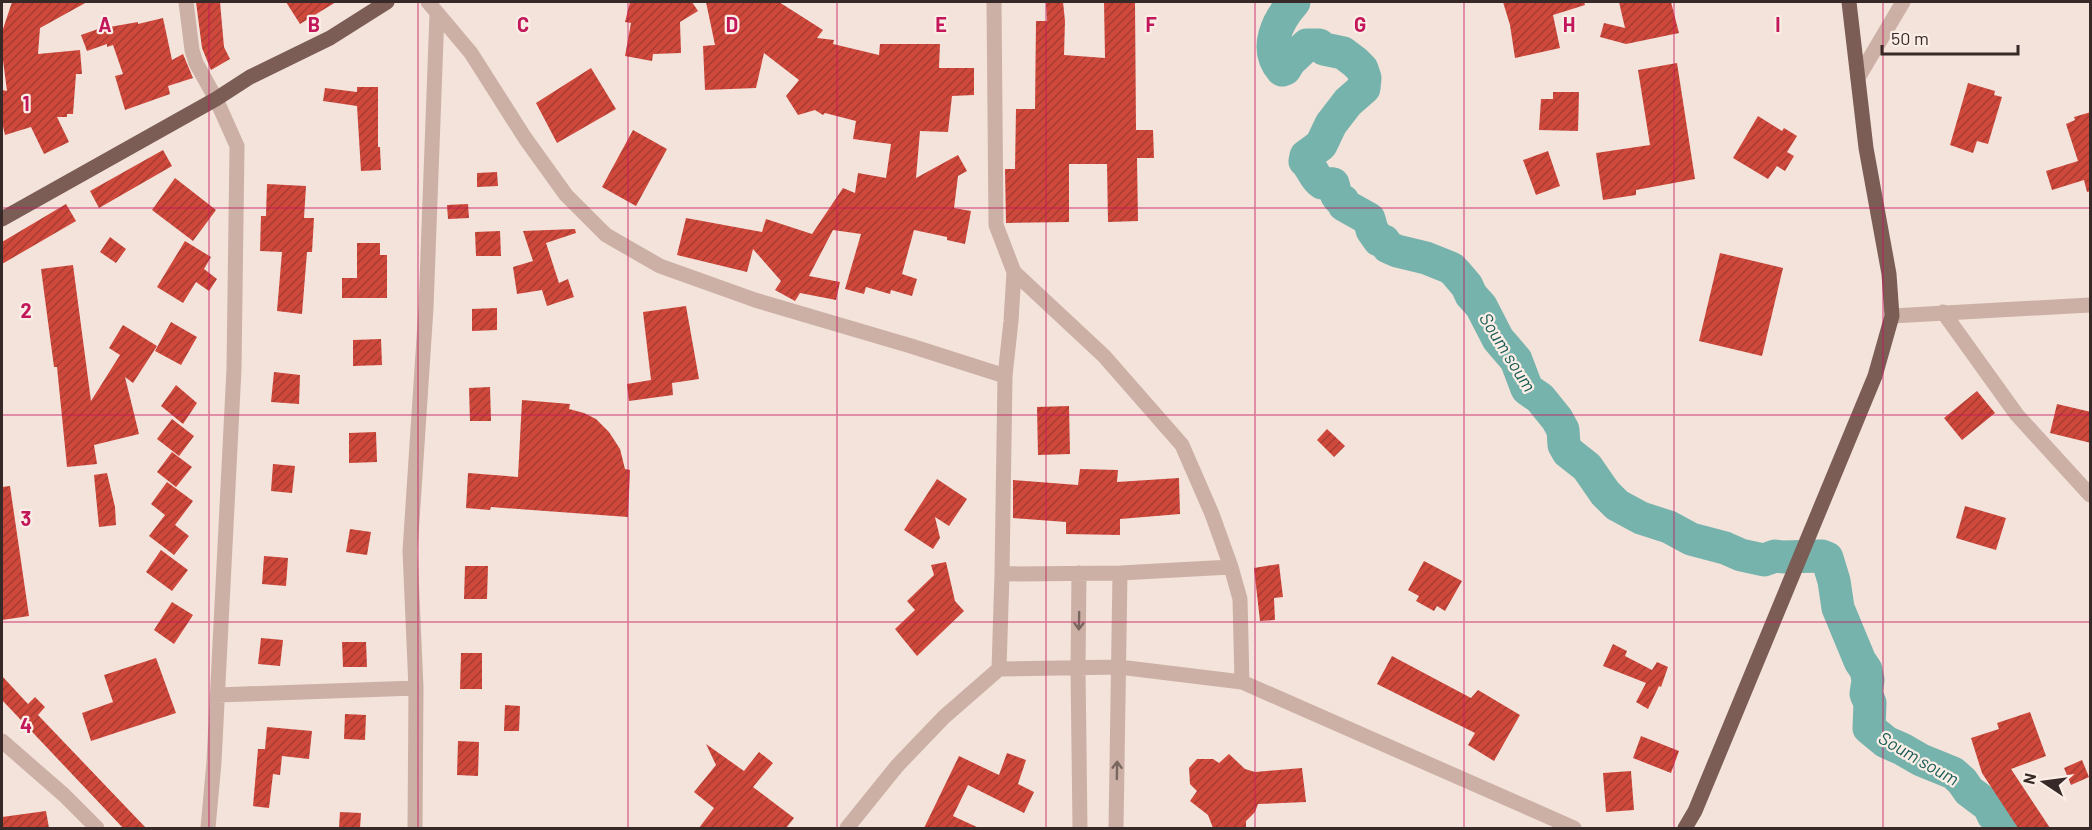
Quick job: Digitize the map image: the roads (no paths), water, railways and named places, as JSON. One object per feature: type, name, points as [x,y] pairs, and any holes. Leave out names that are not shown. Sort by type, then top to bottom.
[{"type":"main road","points":[[2,219],[216,99],[250,77],[330,38],[387,2]]},
{"type":"main road","points":[[1685,828],[1695,811],[1875,376],[1892,316],[1889,274],[1866,148],[1849,2]]},
{"type":"street","points":[[186,2],[192,50],[196,63],[216,99],[237,146],[234,369],[208,828]]},
{"type":"street","points":[[994,2],[996,225],[1014,272],[1005,376],[999,669]]},
{"type":"street","points":[[1858,78],[1903,2]]},
{"type":"street","points":[[433,7],[471,53],[525,138],[566,195],[606,235],[660,266],[755,300],[1005,376]]},
{"type":"street","points":[[415,828],[416,688],[410,551],[426,308],[433,7]]},
{"type":"street","points":[[1014,272],[1104,356],[1182,445],[1212,514],[1240,599],[1242,682]]},
{"type":"street","points":[[1892,316],[2091,304]]},
{"type":"street","points":[[1943,312],[2017,415],[2091,495]]},
{"type":"street","points":[[1002,574],[1120,573],[1231,567]]},
{"type":"street","points":[[1079,573],[1080,828]]},
{"type":"street","points":[[1116,828],[1120,573]]},
{"type":"street","points":[[847,828],[905,758],[944,717],[999,669],[1119,667],[1242,682],[1574,828]]},
{"type":"street","points":[[217,695],[416,688]]},
{"type":"street","points":[[2,741],[97,828]]},
{"type":"waterway","name":"Soum soum","points":[[1294,2],[1278,26],[1273,44],[1276,62],[1282,70],[1307,45],[1319,45],[1324,49],[1343,53],[1362,69],[1365,78],[1364,88],[1348,102],[1331,124],[1321,145],[1306,156],[1305,161],[1317,178],[1322,183],[1333,184],[1336,194],[1344,205],[1369,219],[1372,230],[1388,247],[1426,258],[1451,268],[1456,273],[1481,306],[1498,339],[1516,360],[1527,389],[1540,398],[1557,419],[1563,430],[1564,445],[1568,452],[1587,467],[1605,493],[1617,505],[1691,539],[1741,555],[1764,560],[1775,556],[1822,556],[1827,558],[1834,581],[1838,608],[1866,670],[1868,680],[1866,694],[1870,703],[1869,728],[1886,742],[1953,773],[1969,791],[1989,806],[1993,815],[2005,828]]}]
